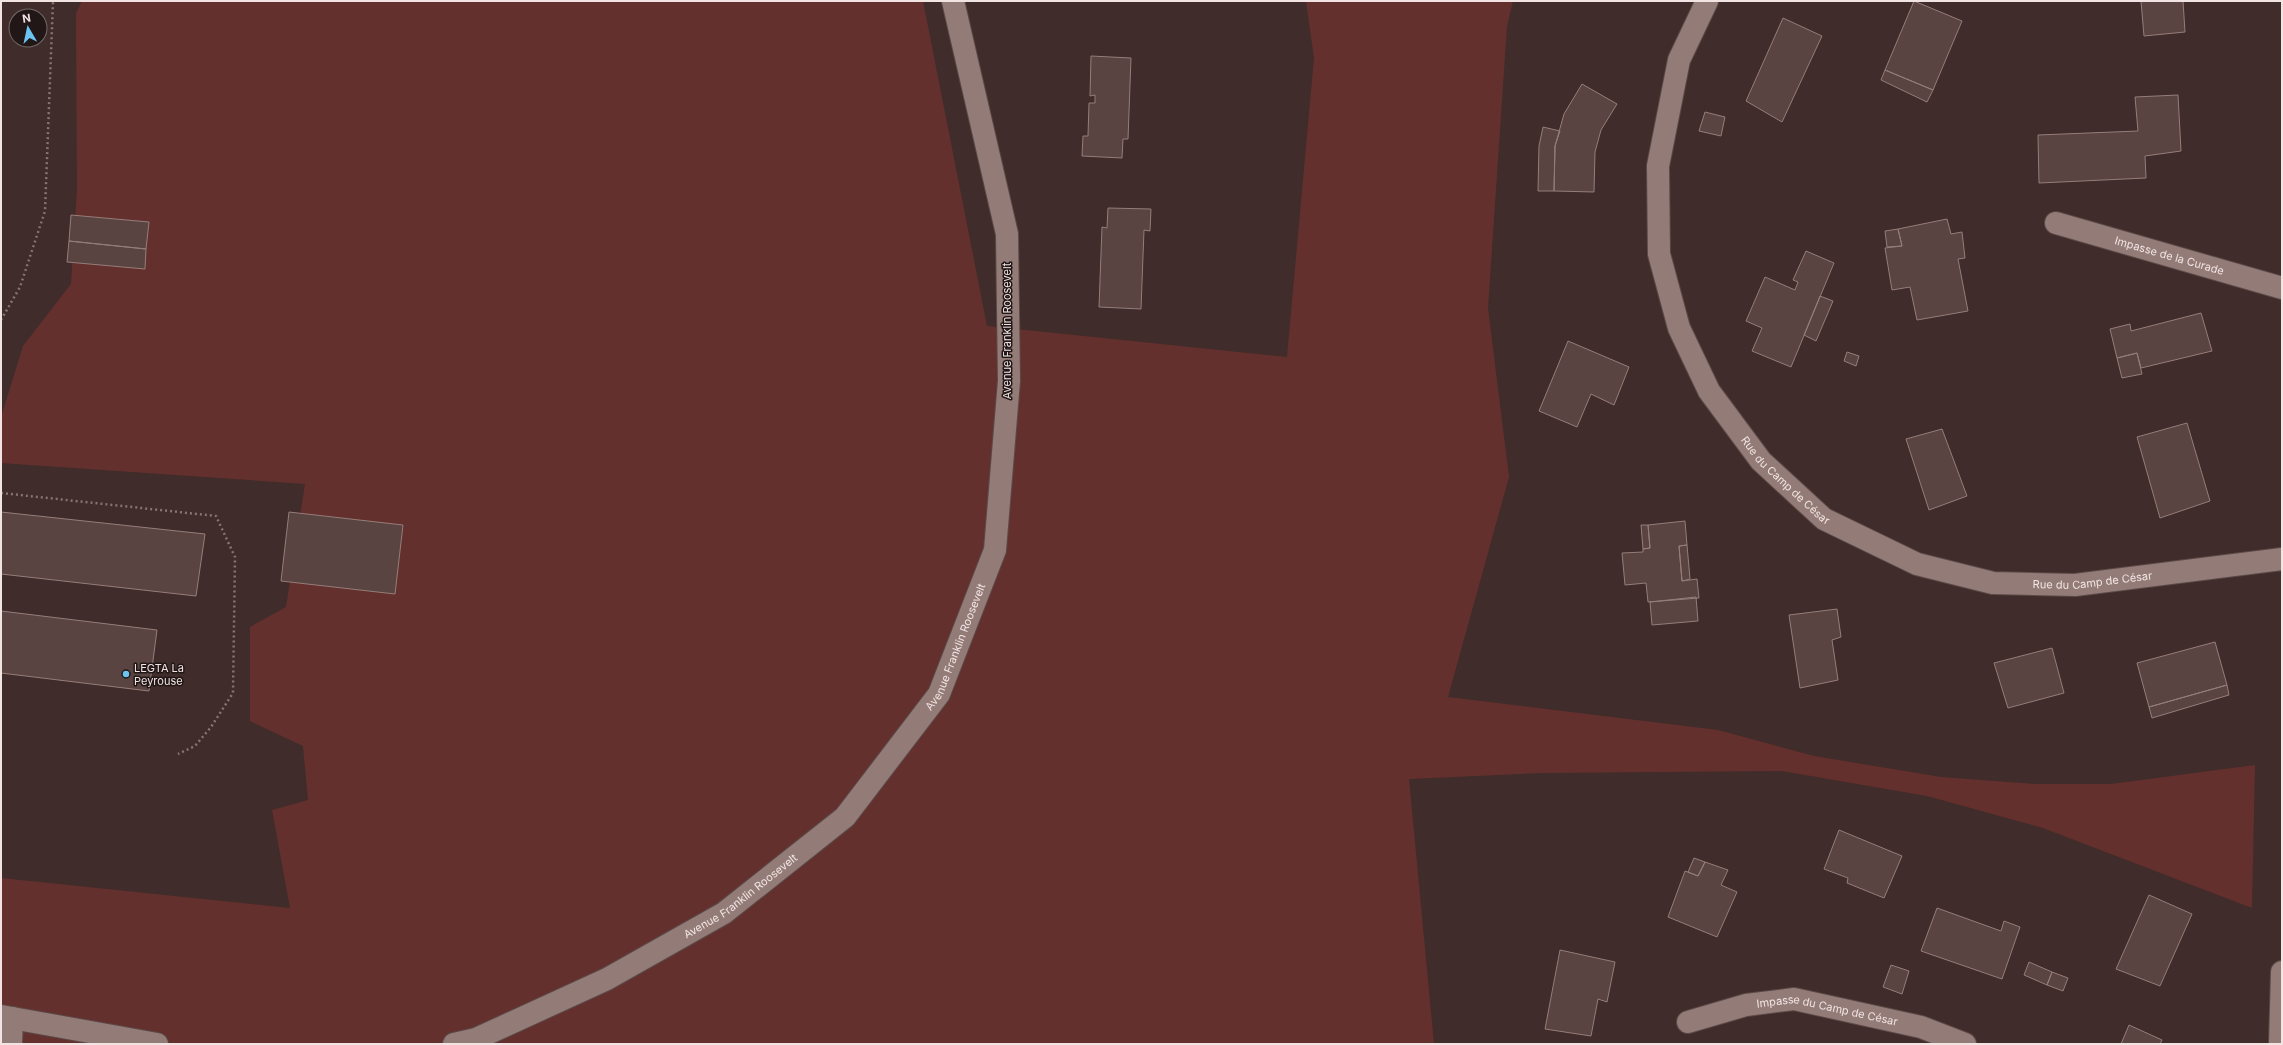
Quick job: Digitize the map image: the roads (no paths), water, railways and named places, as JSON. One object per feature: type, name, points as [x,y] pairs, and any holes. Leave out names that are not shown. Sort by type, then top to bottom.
[{"type":"street","name":"Avenue Franklin Roosevelt","points":[[454,1044],[476,1038],[607,979],[724,913],[845,817],[939,694],[995,550],[1009,381],[1007,234],[953,1]]},
{"type":"street","name":"Rue du Camp de César","points":[[1707,1],[1679,60],[1658,166],[1659,254],[1679,328],[1710,391],[1761,462],[1824,519],[1917,564],[1993,583],[2075,585],[2282,558]]},
{"type":"street","name":"Impasse de la Curade","points":[[2056,223],[2282,288]]},
{"type":"street","points":[[2280,1044],[2282,972]]},
{"type":"street","name":"Impasse du Camp de César","points":[[1688,1022],[1746,1005],[1794,999],[1921,1027],[1965,1044]]},
{"type":"street","points":[[11,1044],[7,1017],[157,1044]]},
{"type":"place","name":"LEGTA La Peyrouse","points":[[126,674]]}]
